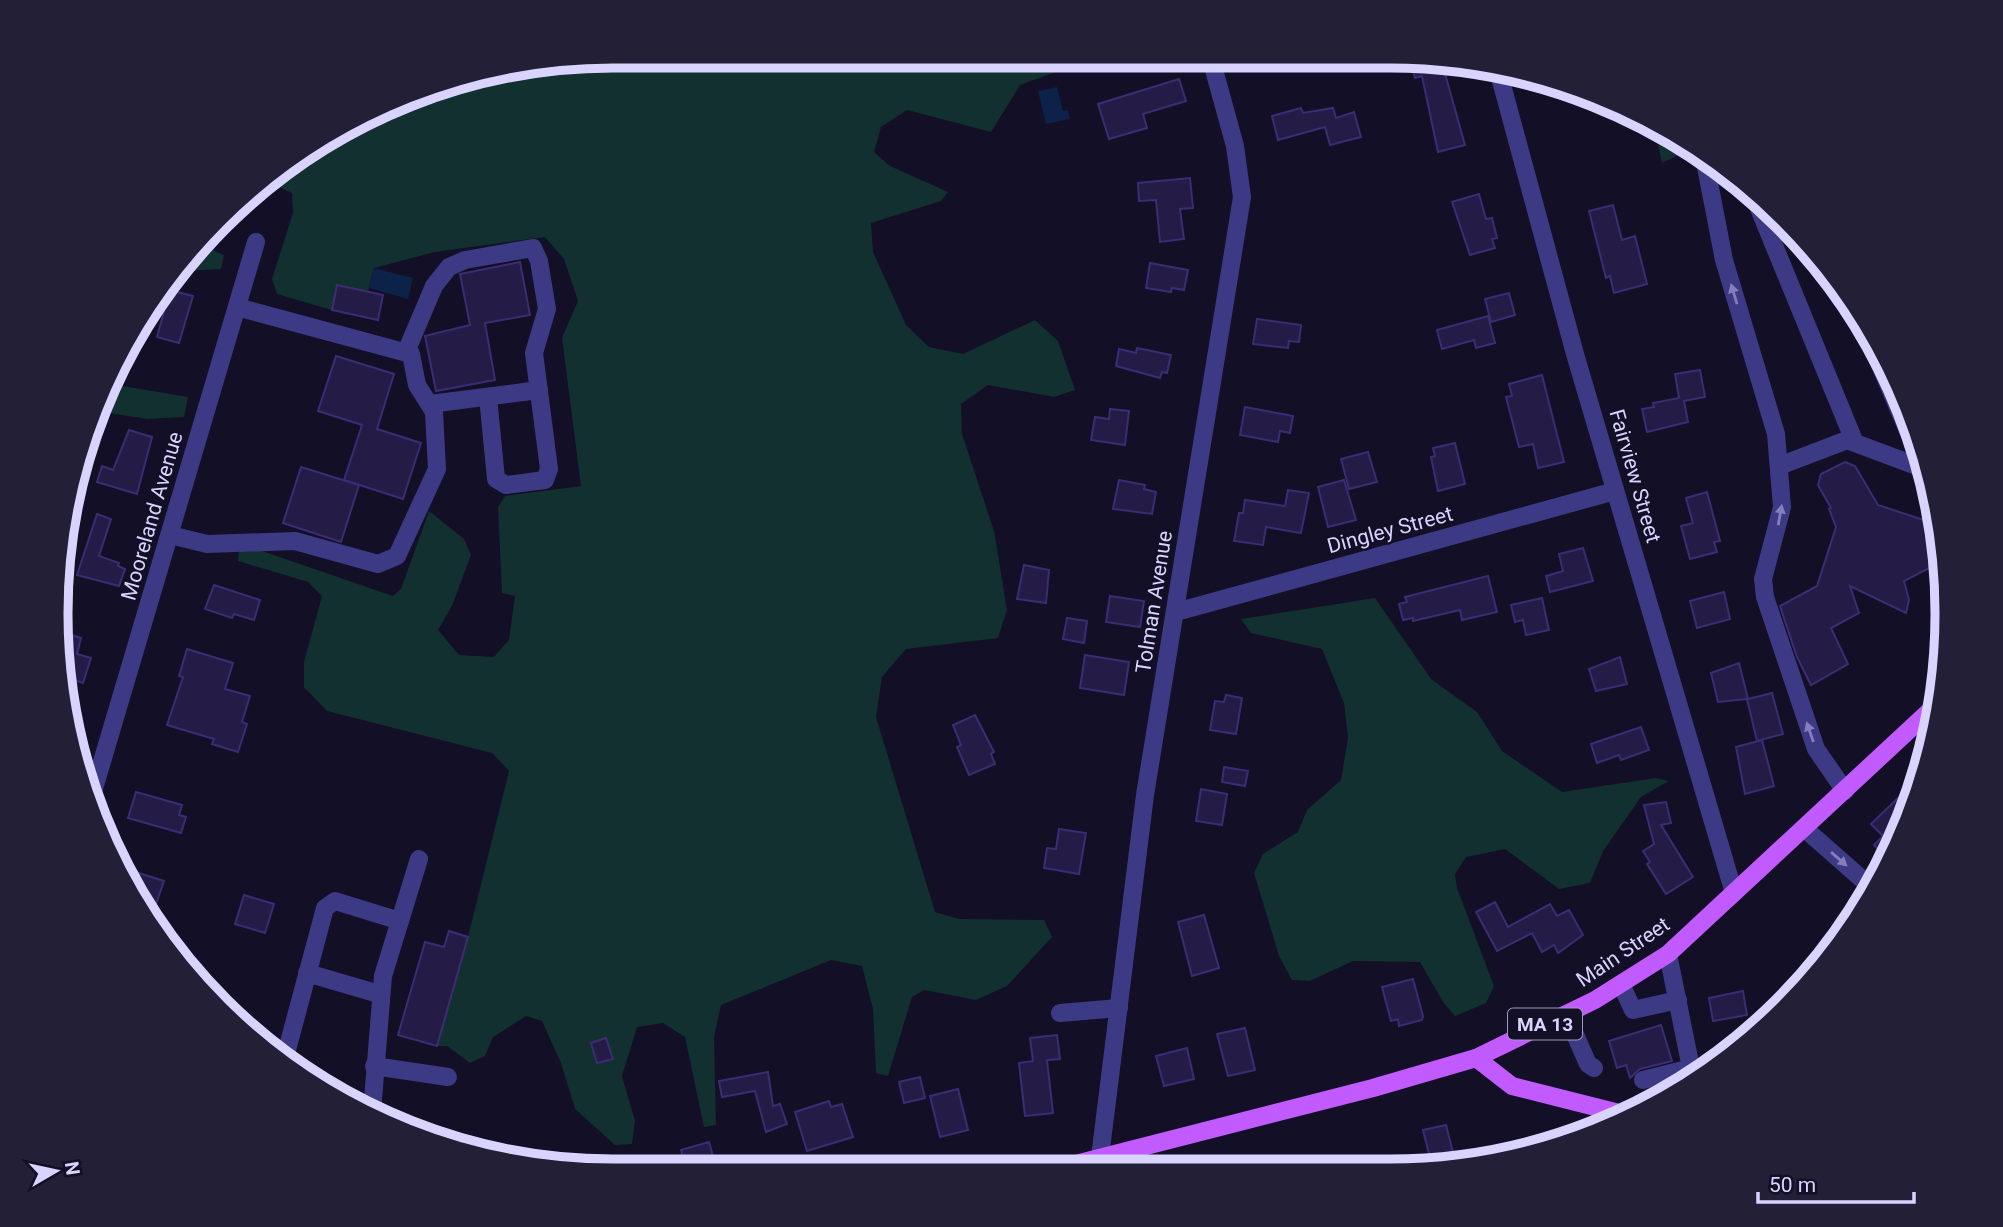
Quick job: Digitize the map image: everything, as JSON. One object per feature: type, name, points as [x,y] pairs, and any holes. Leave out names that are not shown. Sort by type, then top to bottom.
[{"type":"main road","name":"Main Street","points":[[1093,1159],[1373,1088],[1476,1058],[1566,1014],[1668,954],[1925,716]]},
{"type":"main road","points":[[1476,1058],[1512,1086],[1612,1111]]},
{"type":"street","name":"Tolman Avenue","points":[[1100,1157],[1145,795],[1233,239],[1242,197],[1235,146],[1213,68]]},
{"type":"street","name":"Fairview Street","points":[[1501,80],[1615,491],[1734,893]]},
{"type":"street","points":[[1706,170],[1724,260],[1774,421],[1782,507],[1763,579],[1765,597],[1816,749],[1845,791]]},
{"type":"street","points":[[1762,216],[1855,443]]},
{"type":"street","name":"Mooreland Avenue","points":[[95,784],[256,242]]},
{"type":"street","points":[[406,352],[434,286],[449,267],[464,260],[534,248],[539,261],[547,309],[534,353],[549,469],[545,480],[506,485],[496,479],[488,397]]},
{"type":"street","points":[[170,535],[207,544],[295,541],[378,564],[391,561],[397,556],[437,469],[434,412],[417,385],[411,354],[237,307]]},
{"type":"street","points":[[430,404],[539,390]]},
{"type":"street","points":[[1779,466],[1840,441],[1855,443],[1915,469]]},
{"type":"street","name":"Dingley Street","points":[[1176,612],[1615,491]]},
{"type":"street","points":[[1805,829],[1865,881]]},
{"type":"street","points":[[368,1101],[374,1066],[379,994],[419,859]]},
{"type":"street","points":[[287,1050],[325,908],[335,901],[400,920]]},
{"type":"street","points":[[1668,954],[1691,1068]]},
{"type":"street","points":[[307,973],[379,994]]},
{"type":"street","points":[[1621,984],[1633,1010],[1678,1000]]},
{"type":"street","points":[[1060,1013],[1119,1008]]},
{"type":"street","points":[[1566,1014],[1588,1064],[1594,1068]]},
{"type":"street","points":[[374,1066],[448,1077]]},
{"type":"street","points":[[1643,1080],[1688,1070]]},
{"type":"green space","points":[[614,68],[1066,68],[1020,85],[991,132],[907,110],[881,127],[874,152],[890,166],[948,192],[941,201],[871,223],[873,252],[906,325],[929,347],[963,354],[1035,320],[1058,341],[1075,390],[1054,397],[988,385],[961,404],[962,434],[994,531],[1007,610],[998,638],[906,649],[882,677],[876,717],[935,912],[959,919],[1044,920],[1052,937],[1007,986],[976,1000],[924,990],[912,997],[888,1076],[876,1073],[873,1009],[862,966],[831,960],[721,1005],[714,1037],[716,1125],[704,1127],[685,1037],[663,1023],[637,1027],[622,1076],[635,1121],[632,1144],[615,1145],[575,1109],[561,1063],[542,1021],[526,1016],[493,1037],[485,1056],[470,1063],[447,1046],[437,1046],[468,937],[509,771],[492,753],[327,711],[304,687],[304,662],[322,596],[308,582],[238,561],[239,550],[253,548],[393,596],[401,589],[429,511],[464,539],[471,555],[452,606],[438,630],[459,655],[494,657],[509,640],[515,596],[502,593],[498,507],[505,496],[581,486],[562,338],[578,301],[564,259],[545,237],[435,252],[374,268],[368,292],[332,310],[277,294],[272,279],[293,213],[292,193],[276,186],[311,160],[372,124],[438,97],[542,73]]},
{"type":"green space","points":[[1657,138],[1682,153],[1662,163]]},
{"type":"green space","points":[[209,248],[224,255],[221,269],[190,270]]},
{"type":"green space","points":[[118,385],[188,397],[184,417],[147,419],[107,413]]},
{"type":"green space","points":[[1375,598],[1431,679],[1477,712],[1502,751],[1562,792],[1656,778],[1669,781],[1641,797],[1603,851],[1590,883],[1559,889],[1505,849],[1466,857],[1455,874],[1457,888],[1494,986],[1486,1003],[1455,1016],[1443,1002],[1420,962],[1353,961],[1310,981],[1292,980],[1279,956],[1254,873],[1263,854],[1298,832],[1307,810],[1341,780],[1348,738],[1344,703],[1322,649],[1251,633],[1241,619]]},
{"type":"water","points":[[1057,87],[1063,111],[1068,110],[1070,119],[1046,124],[1038,91]]},
{"type":"water","points":[[374,268],[413,278],[408,299],[369,288]]},
{"type":"building","points":[[1412,69],[1444,71],[1465,145],[1438,152],[1422,76],[1415,78]]},
{"type":"building","points":[[1179,79],[1186,101],[1143,114],[1147,128],[1109,139],[1098,104]]},
{"type":"building","points":[[1301,108],[1303,113],[1333,108],[1336,118],[1354,112],[1361,137],[1330,145],[1325,127],[1278,140],[1272,116]]},
{"type":"building","points":[[1190,178],[1193,208],[1180,209],[1184,239],[1160,242],[1156,200],[1139,201],[1138,183]]},
{"type":"building","points":[[1479,194],[1486,219],[1492,218],[1497,238],[1492,239],[1495,248],[1470,255],[1452,202]]},
{"type":"building","points":[[1613,205],[1622,240],[1635,236],[1647,284],[1614,293],[1610,276],[1606,278],[1589,211]]},
{"type":"building","points":[[520,262],[530,315],[485,323],[495,380],[436,391],[425,336],[470,325],[460,274]]},
{"type":"building","points":[[1150,263],[1188,270],[1184,290],[1172,288],[1171,292],[1146,288]]},
{"type":"building","points":[[337,285],[383,295],[378,320],[332,310]]},
{"type":"building","points":[[174,291],[193,296],[179,343],[157,337],[167,302]]},
{"type":"building","points":[[1509,293],[1515,315],[1491,322],[1485,299]]},
{"type":"building","points":[[1488,316],[1495,343],[1476,348],[1474,340],[1442,349],[1437,330]]},
{"type":"building","points":[[1257,319],[1301,325],[1299,342],[1289,341],[1288,348],[1253,344]]},
{"type":"building","points":[[1137,348],[1171,355],[1167,373],[1162,372],[1160,378],[1116,366],[1119,349],[1136,353]]},
{"type":"building","points":[[336,356],[394,374],[377,429],[421,443],[403,499],[344,480],[362,425],[318,411]]},
{"type":"building","points":[[1700,370],[1705,397],[1684,401],[1688,422],[1647,432],[1642,409],[1654,407],[1653,403],[1679,398],[1675,374]]},
{"type":"building","points":[[1542,375],[1564,462],[1538,468],[1533,444],[1519,447],[1506,397],[1512,396],[1509,384]]},
{"type":"building","points":[[1245,407],[1293,416],[1290,433],[1280,431],[1278,442],[1240,435]]},
{"type":"building","points":[[1110,409],[1129,411],[1125,445],[1091,440],[1095,417],[1109,419]]},
{"type":"building","points":[[129,430],[152,437],[137,494],[97,482],[102,466],[113,470]]},
{"type":"building","points":[[1455,443],[1465,484],[1438,491],[1431,457],[1435,456],[1433,448]]},
{"type":"building","points":[[1368,452],[1377,482],[1349,489],[1341,459]]},
{"type":"building","points":[[1845,462],[1855,466],[1878,505],[1926,521],[1933,566],[1904,581],[1909,600],[1906,613],[1850,586],[1859,613],[1831,628],[1848,664],[1811,685],[1797,657],[1780,606],[1817,586],[1836,527],[1829,509],[1831,508],[1818,485],[1821,474]]},
{"type":"building","points":[[301,467],[359,485],[341,542],[283,523]]},
{"type":"building","points":[[1119,480],[1145,485],[1144,489],[1156,492],[1152,514],[1113,509]]},
{"type":"building","points":[[1344,480],[1356,520],[1328,527],[1318,487]]},
{"type":"building","points":[[1288,490],[1309,493],[1301,533],[1266,527],[1263,545],[1234,541],[1239,513],[1243,513],[1245,500],[1285,506]]},
{"type":"building","points":[[1707,492],[1720,541],[1714,542],[1717,552],[1690,559],[1681,526],[1693,523],[1686,498]]},
{"type":"building","points":[[97,514],[111,519],[99,556],[119,563],[118,566],[125,569],[119,586],[77,575]]},
{"type":"building","points":[[1583,548],[1593,581],[1550,592],[1546,576],[1563,571],[1559,554]]},
{"type":"building","points":[[1024,565],[1049,570],[1046,603],[1017,599]]},
{"type":"building","points":[[1488,576],[1497,612],[1462,620],[1460,610],[1413,621],[1413,618],[1403,620],[1399,604],[1407,602],[1405,597]]},
{"type":"building","points":[[214,585],[260,600],[254,620],[234,614],[232,618],[205,609]]},
{"type":"building","points":[[1724,592],[1730,619],[1697,628],[1690,601]]},
{"type":"building","points":[[1110,596],[1144,601],[1140,627],[1106,622]]},
{"type":"building","points":[[1542,598],[1549,630],[1526,635],[1523,620],[1515,622],[1511,605]]},
{"type":"building","points":[[1067,618],[1087,621],[1084,643],[1063,639]]},
{"type":"building","points":[[69,634],[81,638],[77,654],[91,658],[83,683],[72,679]]},
{"type":"building","points":[[187,649],[233,663],[225,689],[250,696],[242,722],[247,724],[238,752],[212,744],[214,739],[167,725],[183,677],[179,676]]},
{"type":"building","points":[[1085,655],[1129,662],[1124,695],[1080,688]]},
{"type":"building","points":[[1620,657],[1627,684],[1596,691],[1589,669]]},
{"type":"building","points":[[1739,663],[1748,699],[1772,693],[1783,734],[1757,741],[1747,699],[1718,702],[1711,673]]},
{"type":"building","points":[[1226,695],[1242,698],[1236,734],[1210,730],[1215,701],[1224,702]]},
{"type":"building","points":[[975,715],[994,752],[991,754],[995,764],[969,775],[957,747],[961,745],[953,725]]},
{"type":"building","points":[[1641,727],[1649,750],[1621,760],[1619,755],[1597,763],[1591,744]]},
{"type":"building","points":[[1762,740],[1774,786],[1745,794],[1736,747]]},
{"type":"building","points":[[1224,767],[1248,771],[1245,786],[1222,782]]},
{"type":"building","points":[[1201,789],[1227,794],[1222,825],[1196,821]]},
{"type":"building","points":[[136,792],[182,805],[179,815],[186,817],[181,833],[128,818]]},
{"type":"building","points":[[1899,797],[1902,800],[1880,852],[1874,845],[1883,836],[1871,824]]},
{"type":"building","points":[[1666,802],[1671,823],[1661,825],[1693,877],[1666,894],[1647,864],[1650,862],[1643,851],[1654,844],[1644,805]]},
{"type":"building","points":[[1059,829],[1086,833],[1079,874],[1044,868],[1047,848],[1056,849]]},
{"type":"building","points":[[133,871],[164,881],[155,907],[141,886]]},
{"type":"building","points":[[244,895],[274,904],[265,933],[235,924]]},
{"type":"building","points":[[1495,902],[1508,927],[1550,904],[1557,916],[1569,910],[1583,935],[1558,953],[1554,945],[1542,952],[1532,933],[1497,951],[1476,912]]},
{"type":"building","points":[[1204,915],[1219,968],[1192,976],[1178,922]]},
{"type":"building","points":[[449,931],[468,937],[437,1046],[398,1035],[425,942],[444,947]]},
{"type":"building","points":[[1413,979],[1422,1020],[1399,1026],[1398,1019],[1391,1021],[1382,987]]},
{"type":"building","points":[[1743,991],[1747,1015],[1713,1021],[1709,998]]},
{"type":"building","points":[[1661,1025],[1672,1061],[1640,1069],[1630,1078],[1626,1065],[1617,1068],[1609,1041]]},
{"type":"building","points":[[1245,1028],[1255,1070],[1228,1076],[1217,1034]]},
{"type":"building","points":[[1057,1035],[1060,1059],[1047,1060],[1053,1113],[1025,1116],[1019,1063],[1033,1061],[1030,1038]]},
{"type":"building","points":[[606,1038],[613,1059],[597,1063],[591,1043]]},
{"type":"building","points":[[1187,1048],[1194,1079],[1164,1086],[1156,1056]]},
{"type":"building","points":[[768,1072],[773,1106],[780,1104],[787,1124],[766,1132],[755,1091],[722,1097],[719,1081]]},
{"type":"building","points":[[920,1077],[925,1098],[904,1103],[899,1082]]},
{"type":"building","points":[[958,1089],[968,1130],[940,1137],[930,1096]]},
{"type":"building","points":[[829,1101],[831,1107],[842,1104],[853,1137],[807,1151],[795,1112]]},
{"type":"building","points":[[1446,1125],[1454,1155],[1430,1157],[1423,1130]]},
{"type":"building","points":[[709,1142],[714,1159],[684,1159],[681,1150]]}]
